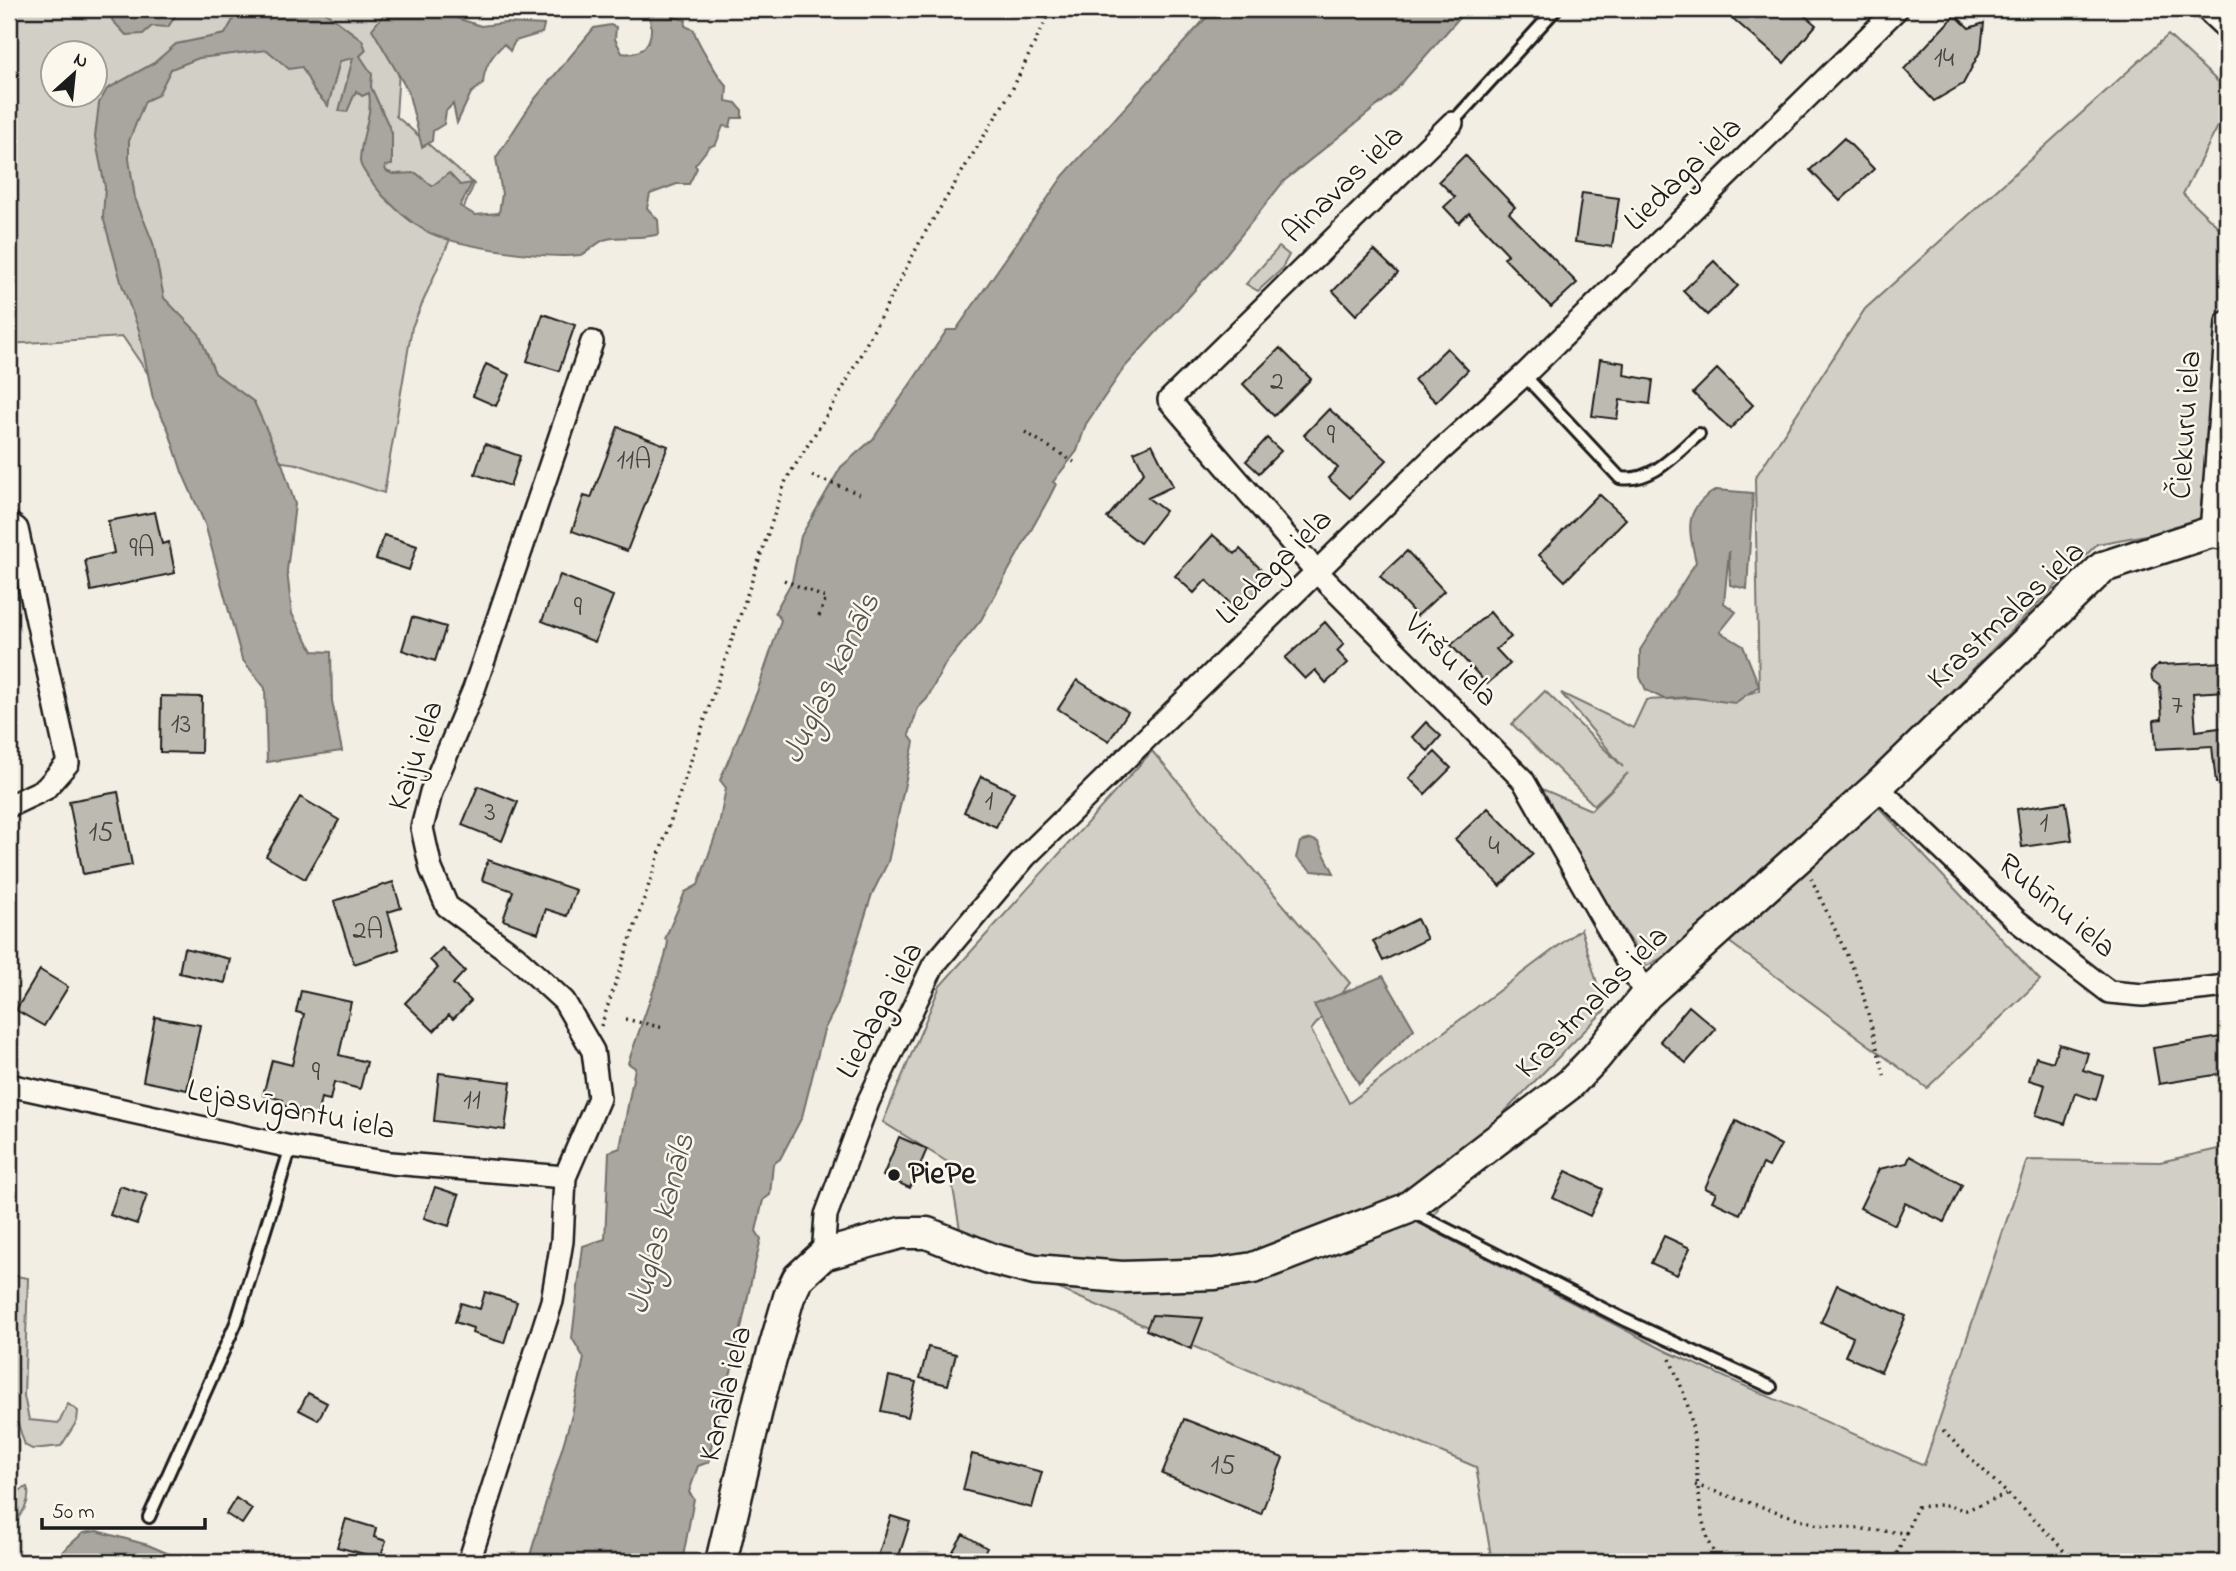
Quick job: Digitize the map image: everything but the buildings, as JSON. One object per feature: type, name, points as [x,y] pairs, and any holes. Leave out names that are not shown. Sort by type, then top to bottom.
[{"type":"street","name":"Liedaga iela","points":[[823,1255],[826,1215],[868,1102],[933,966],[1025,857],[1439,452],[1524,375],[1897,9]]},
{"type":"street","points":[[2206,9],[2227,29]]},
{"type":"street","name":"Ainavas iela","points":[[1169,400],[1452,124]]},
{"type":"street","name":"Čiekuru iela","points":[[2219,533],[2227,322]]},
{"type":"street","name":"Kaiju iela","points":[[565,1177],[599,1098],[593,1051],[564,1001],[516,957],[447,906],[431,869],[422,828],[431,792],[474,689],[592,342]]},
{"type":"street","name":"Viršu iela","points":[[1169,400],[1316,571],[1523,780],[1646,995]]},
{"type":"street","points":[[9,523],[17,529],[68,763],[45,789],[9,806]]},
{"type":"street","name":"Krastmalas iela","points":[[823,1255],[841,1247],[901,1233],[927,1233],[992,1259],[1035,1270],[1122,1277],[1215,1274],[1253,1268],[1406,1209],[1570,1084],[1596,1057],[1646,995],[1877,787],[2103,567],[2219,533]]},
{"type":"street","name":"Rubīnu iela","points":[[1877,787],[2017,921],[2109,992],[2143,995],[2227,986]]},
{"type":"street","name":"Lejasvīgantu iela","points":[[9,1085],[291,1147],[391,1163],[565,1177]]},
{"type":"street","points":[[469,1562],[552,1301],[562,1241],[565,1177]]},
{"type":"street","name":"Kanāla iela","points":[[721,1562],[760,1397],[789,1297],[804,1272],[823,1255]]},
{"type":"lane","name":"Ainavas iela","points":[[1452,124],[1556,9]]},
{"type":"lane","points":[[1524,375],[1620,478],[1636,480],[1653,472],[1699,434]]},
{"type":"lane","points":[[149,1517],[236,1323],[291,1147]]},
{"type":"lane","points":[[1406,1209],[1623,1319],[1771,1387]]},
{"type":"path","points":[[593,1051],[786,480],[841,392],[923,236],[1012,90],[1051,9]]},
{"type":"path","points":[[1025,432],[1074,462]]},
{"type":"path","points":[[812,476],[863,495]]},
{"type":"path","points":[[784,580],[826,598],[818,619]]},
{"type":"path","points":[[1800,854],[1860,983],[1885,1078]]},
{"type":"path","points":[[625,1019],[664,1028]]},
{"type":"path","points":[[1668,1352],[1690,1416],[1695,1485],[1712,1550],[1720,1562]]},
{"type":"path","points":[[1943,1432],[2008,1494],[2073,1562]]},
{"type":"path","points":[[1695,1485],[1818,1525],[1906,1533]]},
{"type":"path","points":[[1893,1562],[1917,1507],[1941,1505],[1966,1510],[2008,1494]]},
{"type":"shaded area","points":[[9,9],[403,9],[396,116],[474,184],[412,327],[384,493],[297,464],[200,450],[123,337],[9,344]]},
{"type":"shaded area","points":[[2168,35],[2227,90],[2227,109],[2183,194],[2227,235],[2227,520],[2097,544],[1858,785],[2040,980],[1927,1088],[1713,930],[1647,966],[1570,846],[1540,788],[1591,810],[1628,773],[1594,805],[1512,724],[1545,691],[1623,767],[1561,693],[1633,728],[1646,700],[1737,696],[1759,691],[1755,478],[1865,309]]},
{"type":"shaded area","points":[[1279,247],[1289,255],[1281,270],[1258,291],[1246,284]]},
{"type":"shaded area","points":[[1152,751],[1350,983],[1311,1030],[1349,1103],[1581,929],[1605,1010],[1467,1150],[1428,1228],[1668,1352],[1924,1465],[2027,1160],[2160,1162],[2227,1147],[2227,1562],[1492,1562],[1476,1467],[963,1248],[949,1163],[883,1122],[940,986]]},
{"type":"shaded area","points":[[10,1275],[28,1278],[24,1396],[29,1420],[59,1423],[68,1404],[78,1411],[77,1421],[61,1446],[32,1449],[25,1445],[18,1424],[9,1419]]},
{"type":"shaded area","points":[[9,1478],[19,1491],[27,1487],[28,1499],[24,1510],[9,1530]]},
{"type":"water","points":[[114,9],[180,9],[168,27],[152,26],[143,34],[126,35],[112,20]]},
{"type":"water","points":[[239,9],[269,19],[277,9],[321,9],[362,40],[366,50],[360,56],[372,74],[371,87],[392,133],[392,165],[385,166],[386,171],[393,174],[416,173],[432,186],[449,173],[460,185],[472,183],[460,206],[475,215],[499,213],[502,194],[496,158],[533,101],[594,28],[610,25],[616,27],[615,39],[622,53],[632,53],[645,47],[649,40],[651,25],[645,9],[667,9],[674,17],[686,20],[685,26],[694,30],[708,58],[727,86],[726,101],[736,103],[742,110],[742,118],[732,118],[730,127],[723,126],[716,144],[709,147],[695,165],[697,168],[689,184],[677,184],[650,194],[647,208],[658,220],[659,234],[607,239],[583,254],[565,256],[500,250],[456,242],[424,230],[397,210],[373,184],[360,161],[369,110],[369,93],[362,96],[356,91],[347,112],[339,111],[353,58],[340,61],[328,106],[314,91],[302,67],[289,69],[267,50],[199,58],[171,69],[158,95],[145,101],[129,141],[129,159],[135,198],[153,243],[164,298],[199,334],[215,373],[254,402],[283,466],[295,504],[287,571],[292,614],[313,651],[331,652],[332,701],[342,751],[267,762],[265,688],[242,659],[205,524],[182,472],[168,429],[153,399],[139,330],[122,285],[103,217],[105,187],[95,137],[98,108],[108,108],[108,88],[154,63],[176,44],[225,34]]},
{"type":"water","points":[[381,9],[440,9],[444,14],[481,26],[505,23],[544,25],[542,33],[515,41],[510,51],[504,44],[499,48],[487,67],[483,84],[471,93],[457,123],[453,104],[446,111],[444,124],[433,131],[432,141],[422,147],[408,91],[372,29],[384,14]]},
{"type":"water","name":"Juglas kanāls","points":[[1214,9],[1467,9],[1392,94],[1284,181],[1218,264],[1124,368],[1086,424],[1077,451],[1053,482],[1056,484],[1049,498],[981,620],[945,664],[927,699],[918,708],[909,735],[914,742],[888,862],[872,894],[837,1005],[824,1030],[802,1117],[780,1159],[773,1164],[770,1195],[763,1200],[756,1231],[761,1239],[709,1462],[698,1466],[689,1492],[694,1499],[682,1562],[528,1562],[572,1415],[584,1358],[572,1338],[583,1246],[605,1239],[609,1152],[620,1148],[635,1068],[628,1063],[665,957],[668,942],[665,939],[685,892],[698,885],[719,825],[726,788],[720,780],[757,692],[781,620],[775,612],[792,581],[801,536],[841,467],[873,439],[947,330],[956,330],[1063,176]]},
{"type":"water","points":[[1716,490],[1753,493],[1747,589],[1730,585],[1729,551],[1724,603],[1736,612],[1720,632],[1743,646],[1759,686],[1735,703],[1687,697],[1664,699],[1646,690],[1640,677],[1640,650],[1696,562],[1690,531],[1693,513],[1705,497]]},
{"type":"water","points":[[1311,839],[1318,842],[1334,873],[1312,871],[1296,858],[1300,842]]},
{"type":"water","points":[[1383,976],[1414,1029],[1359,1084],[1314,1005]]},
{"type":"water","points":[[97,1531],[148,1545],[188,1562],[51,1562],[83,1533]]},
{"type":"place","name":"PiePe","points":[[894,1175]]}]
